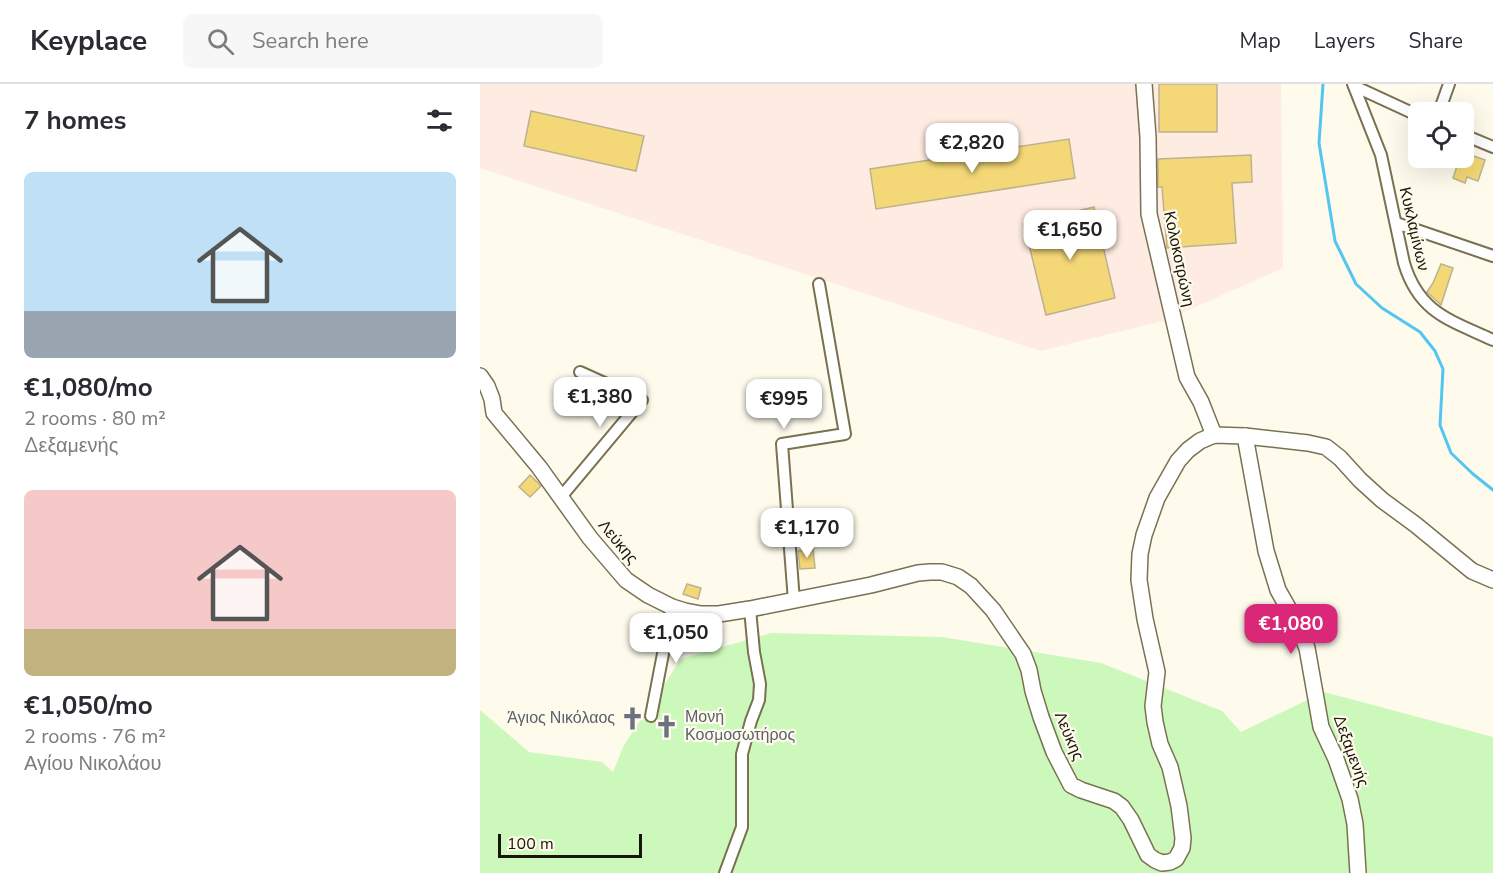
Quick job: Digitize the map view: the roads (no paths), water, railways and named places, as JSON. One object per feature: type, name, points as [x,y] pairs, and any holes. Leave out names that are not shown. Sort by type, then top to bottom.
[{"type":"street","name":"Κολοκοτρώνη","points":[[1143,84],[1148,137],[1149,214],[1187,377],[1201,402],[1214,435]]},
{"type":"street","points":[[1443,102],[1449,84]]},
{"type":"street","points":[[1354,85],[1408,111]]},
{"type":"street","name":"Κυκλαμίνων","points":[[1354,85],[1381,155],[1404,263],[1416,291],[1429,306],[1446,318],[1493,340]]},
{"type":"street","points":[[1474,139],[1493,147]]},
{"type":"street","points":[[1396,223],[1493,256]]},
{"type":"street","points":[[794,601],[782,444],[845,434],[819,284]]},
{"type":"street","points":[[561,498],[642,400],[580,372]]},
{"type":"street","name":"Λεύκης","points":[[480,376],[492,399],[494,413],[525,449],[590,538],[626,580],[672,607],[701,614],[719,614],[794,601],[930,572],[942,572],[958,577],[971,586],[993,610],[1023,654],[1041,717],[1054,752],[1071,785],[1114,801],[1122,807],[1148,855],[1162,863],[1176,859],[1182,848],[1182,827],[1170,767],[1160,744],[1155,722],[1153,706],[1157,672],[1139,580],[1140,554],[1157,498],[1174,468],[1188,450],[1214,435]]},
{"type":"street","points":[[1214,435],[1245,436],[1326,447],[1382,500],[1472,571],[1493,580]]},
{"type":"street","name":"Δεξαμενής","points":[[1245,436],[1269,561],[1278,591],[1296,622],[1307,648],[1321,727],[1336,759],[1350,799],[1356,824],[1358,873]]},
{"type":"street","points":[[651,716],[672,607]]},
{"type":"street","points":[[725,873],[742,827],[742,754],[759,700],[760,684],[750,609]]},
{"type":"waterway","points":[[1323,84],[1319,143],[1335,241],[1356,284],[1382,308],[1420,332],[1435,351],[1443,369],[1440,425],[1451,453],[1493,490]]},
{"type":"place","name":"Άγιος Νικόλαος","points":[[633,718]]},
{"type":"place","name":"Μονή Κοσμοσωτήρος","points":[[667,726]]}]
